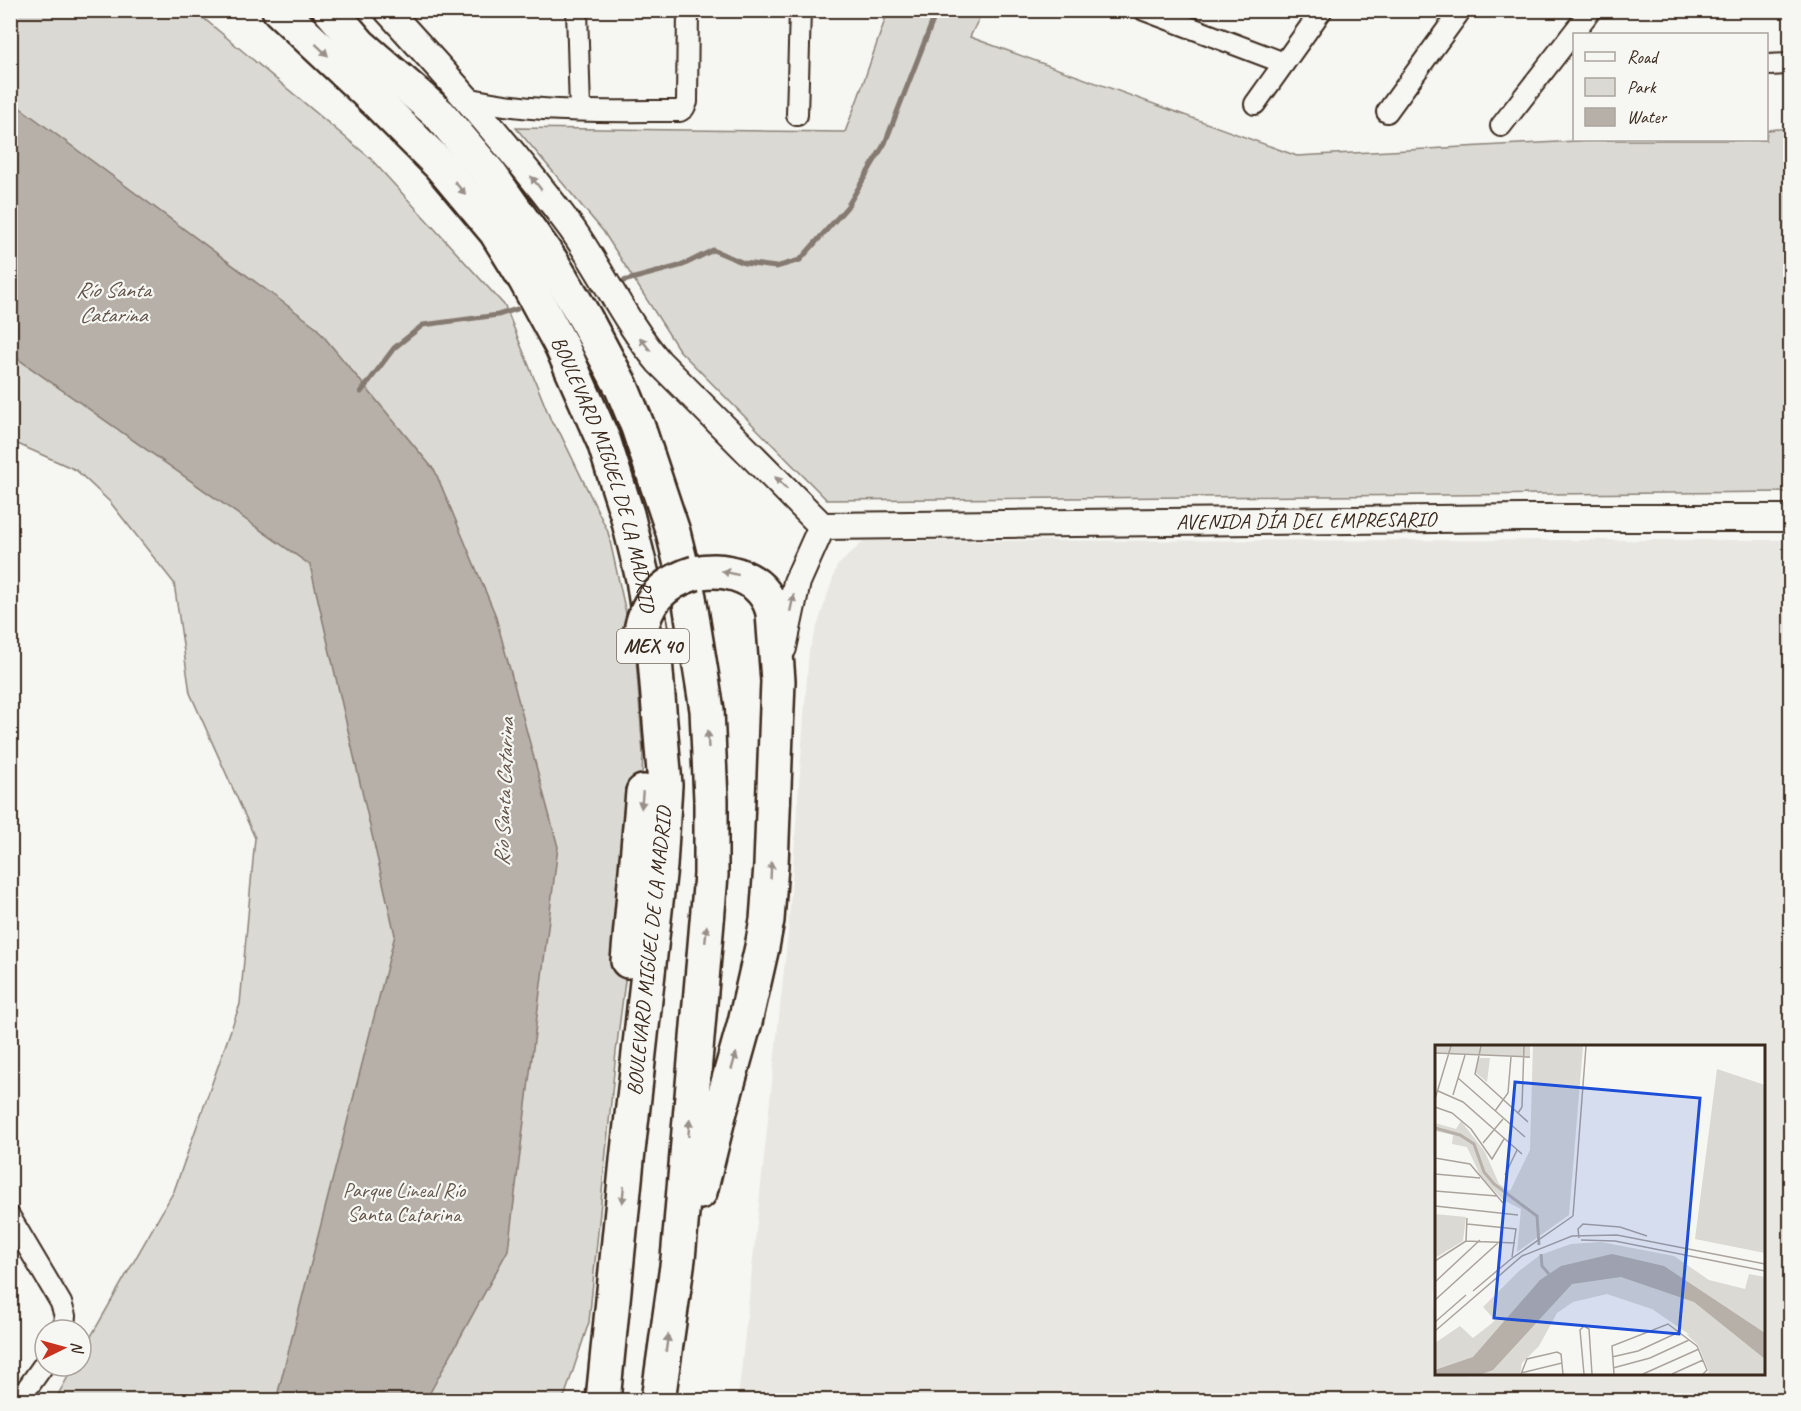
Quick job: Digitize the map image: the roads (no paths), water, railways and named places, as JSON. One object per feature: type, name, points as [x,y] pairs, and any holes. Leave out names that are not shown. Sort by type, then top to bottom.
[{"type":"highway","name":"BOULEVARD MIGUEL DE LA MADRID","points":[[279,10],[439,164],[496,232],[562,347],[604,442],[627,514],[643,579],[655,660],[665,785],[660,866],[603,1401]]},
{"type":"highway","name":"BOULEVARD MIGUEL DE LA MADRID","points":[[334,13],[360,45],[440,115],[489,173],[551,261],[585,318],[621,386],[638,427],[673,532],[689,597],[707,711],[711,800],[711,876],[678,1259],[658,1401]]},
{"type":"highway","points":[[627,1160],[616,1127],[614,1096],[643,797],[645,743],[640,637],[642,621],[650,604],[669,584],[701,572],[728,572],[747,579],[761,588],[771,603],[773,613],[778,681],[770,883],[762,947],[745,1022],[719,1115],[696,1213],[678,1259]]},
{"type":"street","points":[[387,10],[475,100],[510,106],[580,110],[680,111],[687,102],[688,10]]},
{"type":"street","points":[[392,10],[475,100],[574,232],[646,346],[659,362],[822,525],[796,589],[778,681]]},
{"type":"street","points":[[577,10],[580,110]]},
{"type":"street","points":[[797,115],[800,10]]},
{"type":"street","points":[[1144,10],[1284,63]]},
{"type":"street","points":[[1255,104],[1322,10]]},
{"type":"street","points":[[1387,112],[1461,10]]},
{"type":"street","points":[[1577,33],[1591,10]]},
{"type":"street","points":[[1502,126],[1571,44]]},
{"type":"street","points":[[1768,65],[1791,64]]},
{"type":"street","name":"AVENIDA DÍA DEL EMPRESARIO","points":[[822,525],[1522,518],[1791,518]]},
{"type":"street","points":[[10,1217],[61,1303],[65,1318]]},
{"type":"street","points":[[20,1401],[35,1378]]},
{"type":"water","name":"Río Santa Catarina","points":[[11,101],[315,326],[435,471],[495,614],[558,847],[508,1250],[426,1400],[276,1400],[395,935],[310,565],[11,354]]},
{"type":"waterway","points":[[616,283],[683,265],[713,250],[744,263],[776,267],[800,260],[847,207],[885,143],[937,10]]},
{"type":"waterway","points":[[581,292],[601,287]]},
{"type":"waterway","points":[[361,392],[394,348],[423,325],[498,315],[517,309]]},
{"type":"park label","name":"Parque Lineal Río Santa Catarina","points":[[404,1202]]}]
